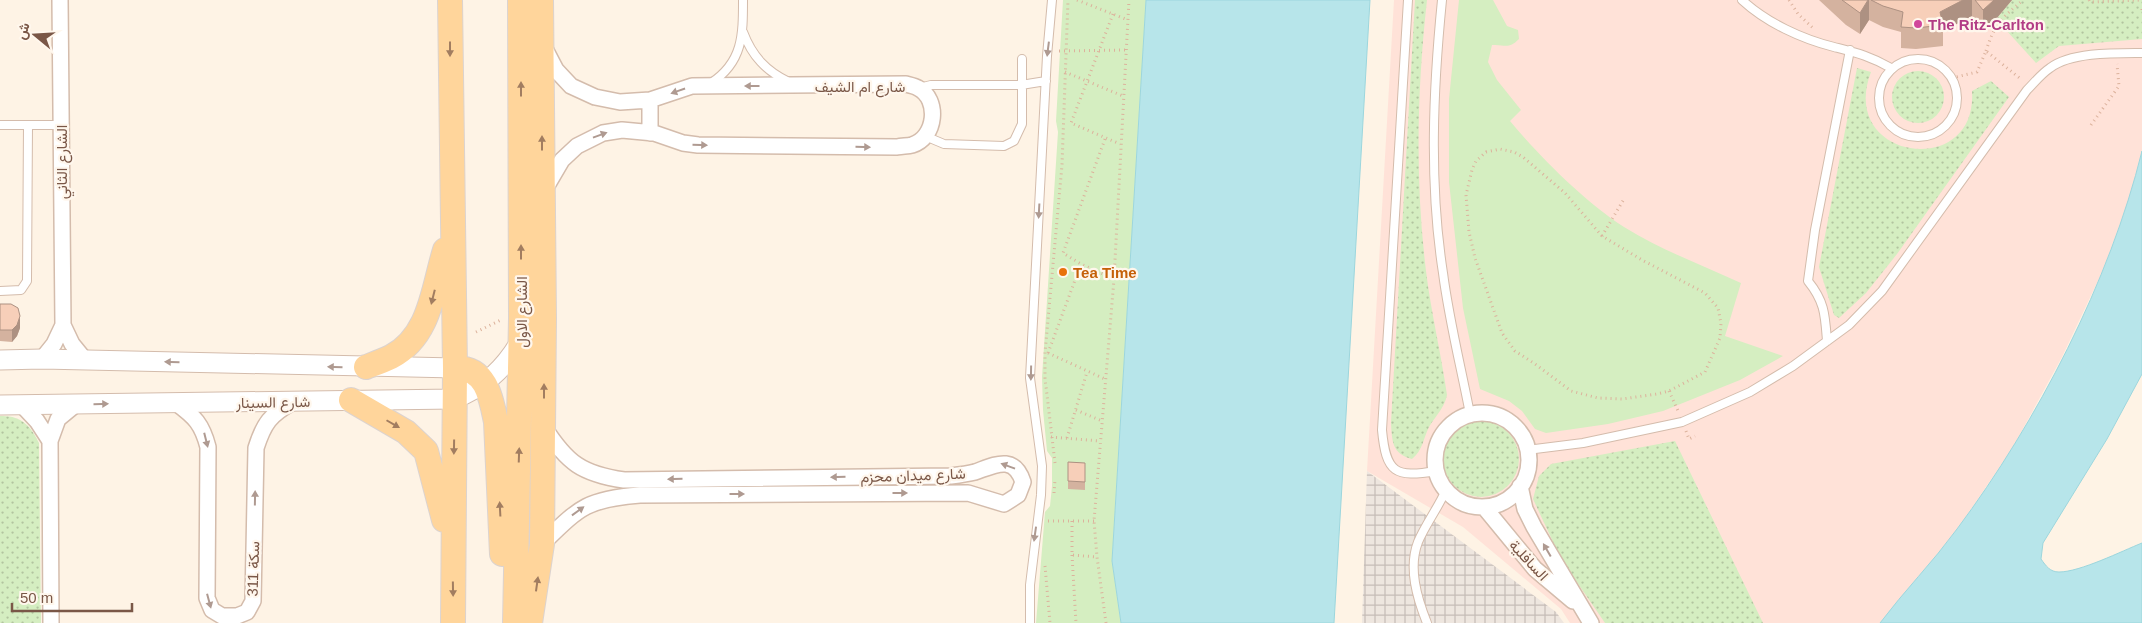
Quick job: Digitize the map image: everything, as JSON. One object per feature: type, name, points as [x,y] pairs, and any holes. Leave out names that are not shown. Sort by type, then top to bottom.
[{"type":"main road","points":[[450,0],[454,368],[453,623]]},
{"type":"main road","name":"الشارع الاول","points":[[520,0],[520,618]]},
{"type":"main road","points":[[520,618],[542,544],[544,426],[541,0]]},
{"type":"main road","points":[[366,367],[392,357],[418,333],[432,303],[445,250],[452,234]]},
{"type":"main road","points":[[454,368],[469,369],[476,372],[485,383],[496,422],[503,566],[520,618]]},
{"type":"main road","points":[[351,400],[406,432],[426,451],[453,555]]},
{"type":"street","name":"الشارع الثاني","points":[[60,0],[63,325],[72,344],[85,360]]},
{"type":"street","name":"شارع ام الشيف","points":[[542,43],[556,70],[571,86],[606,100],[620,102],[650,100],[692,86],[906,84],[919,88],[934,112],[925,136]]},
{"type":"street","points":[[650,100],[650,132]]},
{"type":"street","points":[[543,192],[562,160],[577,146],[603,133],[622,130],[650,132],[683,143],[707,145],[897,147],[914,145],[925,136]]},
{"type":"street","name":"الشارع الثاني","points":[[42,359],[54,344],[63,325]]},
{"type":"street","name":"شارع السينار","points":[[0,405],[454,399],[485,383],[500,371],[512,356],[521,340]]},
{"type":"street","points":[[0,360],[42,359],[454,368]]},
{"type":"street","name":"سكة 311","points":[[176,403],[192,414],[204,429],[208,447],[207,598],[212,610],[222,616],[237,616],[247,612],[253,601],[256,448],[262,428],[274,413],[293,402]]},
{"type":"street","points":[[21,404],[50,441]]},
{"type":"street","points":[[51,623],[50,441],[58,420],[75,405]]},
{"type":"street","points":[[1480,413],[1502,417],[1518,430],[1527,450],[1528,465],[1520,486],[1504,501],[1484,507],[1463,503],[1446,490],[1436,470],[1436,446],[1442,435],[1449,426],[1470,414],[1480,413]]},
{"type":"street","name":"شارع ميدان محزم","points":[[542,544],[573,514],[584,507],[600,500],[616,497],[650,494],[968,493],[1004,504],[1018,495],[1023,482],[1021,475],[1013,467],[998,464],[974,472],[952,476],[624,480],[604,477],[572,462],[558,449],[544,426]]},
{"type":"street","name":"السافلية","points":[[1520,486],[1525,509],[1534,527],[1591,623]]},
{"type":"street","name":"السافلية","points":[[1484,507],[1535,569],[1580,607]]},
{"type":"lane","points":[[707,86],[728,68],[735,57],[743,32],[743,0]]},
{"type":"lane","points":[[1030,623],[1030,585],[1041,495],[1042,466],[1030,378],[1047,51],[1052,0]]},
{"type":"lane","points":[[1408,0],[1382,430],[1384,452],[1390,466],[1400,473],[1416,474],[1436,470]]},
{"type":"lane","points":[[1442,0],[1434,129],[1436,213],[1443,273],[1470,414]]},
{"type":"lane","points":[[1742,0],[1768,19],[1795,34],[1833,47],[1865,54],[1891,68]]},
{"type":"lane","points":[[743,32],[748,45],[766,68],[777,76],[804,86]]},
{"type":"lane","points":[[1827,341],[1825,311],[1819,295],[1808,282],[1815,230],[1850,50]]},
{"type":"lane","points":[[1527,450],[1582,443],[1682,422],[1750,392],[1793,366],[1849,325],[1882,291],[2030,87],[2051,67],[2075,57],[2142,53]]},
{"type":"lane","points":[[925,136],[944,144],[1004,146],[1014,141],[1022,124],[1022,59]]},
{"type":"lane","points":[[1907,60],[1928,60],[1937,63],[1952,78],[1957,98],[1956,108],[1949,122],[1938,132],[1928,136],[1908,137],[1890,126],[1880,109],[1879,88],[1883,78],[1891,68],[1907,60]]},
{"type":"lane","points":[[919,88],[932,85],[1021,85],[1046,82]]},
{"type":"lane","points":[[0,125],[61,125]]},
{"type":"lane","points":[[0,291],[21,290],[27,281],[28,125]]},
{"type":"lane","points":[[1427,623],[1416,590],[1415,560],[1418,544],[1446,490]]},
{"type":"path","points":[[1055,468],[1045,378],[1062,165],[1068,0]]},
{"type":"path","points":[[1079,0],[1128,20]]},
{"type":"path","points":[[1106,623],[1094,521],[1114,279],[1129,0]]},
{"type":"path","points":[[1790,0],[1798,14],[1833,47]]},
{"type":"path","points":[[1952,78],[1977,72],[1993,29],[2023,0]]},
{"type":"path","points":[[2089,0],[2090,2],[2142,0]]},
{"type":"path","points":[[1114,14],[1071,123],[1120,144]]},
{"type":"path","points":[[1047,51],[1126,50]]},
{"type":"path","points":[[1986,51],[2030,87]]},
{"type":"path","points":[[2091,125],[2119,86],[2116,54]]},
{"type":"path","points":[[1065,72],[1123,96]]},
{"type":"path","points":[[1105,139],[1063,253],[1081,264],[1114,279]]},
{"type":"path","points":[[1493,150],[1514,152],[1523,157],[1565,192],[1594,229],[1602,236],[1705,294],[1718,308],[1721,323],[1720,338],[1705,372],[1669,391],[1658,394],[1622,399],[1598,398],[1571,391],[1515,351],[1502,333],[1475,258],[1469,232],[1466,195],[1476,161],[1486,152],[1493,150]]},
{"type":"path","points":[[1602,236],[1624,199]]},
{"type":"path","points":[[1047,353],[1081,264]]},
{"type":"path","points":[[476,332],[506,317]]},
{"type":"path","points":[[1047,353],[1106,380]]},
{"type":"path","points":[[1068,438],[1087,372]]},
{"type":"path","points":[[1076,410],[1102,421]]},
{"type":"path","points":[[1040,442],[1052,436],[1100,441]]},
{"type":"path","points":[[1054,496],[1055,478]]},
{"type":"path","points":[[1049,529],[1051,516]]},
{"type":"path","points":[[1072,521],[1076,623]]},
{"type":"path","points":[[1072,555],[1097,557]]},
{"type":"path","points":[[1046,558],[1045,580],[1050,623]]},
{"type":"shaded area","points":[[1394,0],[2142,0],[2142,151],[2134,185],[2104,268],[2062,357],[2013,447],[1957,530],[1880,623],[1570,623],[1561,609],[1463,527],[1367,471]]},
{"type":"shaded area","points":[[1367,471],[1556,612],[1564,623],[1362,623]]},
{"type":"green space","points":[[1063,0],[1146,0],[1112,561],[1121,623],[1036,623],[1045,512],[1050,506],[1052,486],[1052,458],[1047,451],[1042,377],[1058,132],[1056,121]]},
{"type":"green space","points":[[1415,0],[1427,0],[1419,102],[1422,237],[1428,286],[1447,395],[1442,408],[1429,427],[1421,448],[1412,459],[1400,454],[1394,446],[1391,423]]},
{"type":"green space","points":[[1459,0],[1493,0],[1507,26],[1518,30],[1519,39],[1512,44],[1506,46],[1492,45],[1488,62],[1497,80],[1521,110],[1510,121],[1535,150],[1594,205],[1624,227],[1667,250],[1741,283],[1725,336],[1783,356],[1740,380],[1663,411],[1608,424],[1546,433],[1535,429],[1522,411],[1509,401],[1480,389],[1463,308],[1449,182],[1449,99]]},
{"type":"green space","points":[[2012,0],[2142,0],[2142,39],[2059,46],[2036,63],[1996,19]]},
{"type":"green space","points":[[1857,68],[1871,72],[1866,102],[1873,125],[1890,141],[1911,148],[1934,148],[1954,138],[1968,119],[1972,91],[1991,81],[2009,97],[1897,254],[1866,293],[1839,318],[1834,315],[1819,267]]},
{"type":"green space","points":[[1913,71],[1923,71],[1933,75],[1940,82],[1944,97],[1940,112],[1933,119],[1923,123],[1913,123],[1903,119],[1896,112],[1892,102],[1892,92],[1896,82],[1903,75]]},
{"type":"green space","points":[[0,416],[14,417],[24,423],[32,431],[39,443],[41,623],[0,623]]},
{"type":"green space","points":[[1481,421],[1496,424],[1508,432],[1516,444],[1519,459],[1516,474],[1508,486],[1496,494],[1481,497],[1466,494],[1454,486],[1446,474],[1443,459],[1446,444],[1454,432],[1466,424]]},
{"type":"green space","points":[[1675,441],[1763,623],[1605,623],[1561,559],[1533,499],[1539,476],[1551,464]]},
{"type":"water","points":[[1146,0],[1370,0],[1334,623],[1121,623],[1112,561]]},
{"type":"water","points":[[2142,151],[2142,374],[2107,439],[2043,543],[2041,559],[2053,571],[2068,571],[2089,565],[2142,543],[2142,623],[1880,623],[1957,529],[1987,487],[2042,397],[2068,349],[2111,250]]},
{"type":"building","points":[[1842,0],[1868,0],[1860,13]]},
{"type":"building","points":[[1871,0],[1963,0],[1940,12],[1943,25],[1916,28],[1901,27],[1903,12]]},
{"type":"building","points":[[1975,0],[1994,0],[1983,10]]},
{"type":"building","points":[[0,304],[11,304],[18,308],[20,316],[17,325],[12,330],[0,330]]},
{"type":"building","points":[[1068,462],[1085,463],[1085,482],[1068,481]]},
{"type":"place","name":"The Ritz-Carlton","points":[[1918,24]]},
{"type":"place","name":"Tea Time","points":[[1063,272]]}]
